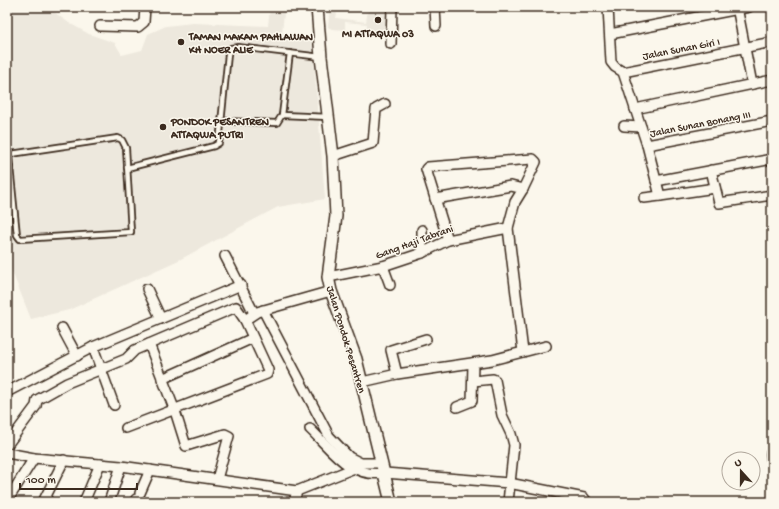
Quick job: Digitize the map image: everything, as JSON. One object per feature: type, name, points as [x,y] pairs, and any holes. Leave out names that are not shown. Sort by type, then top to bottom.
[{"type":"street","points":[[100,26],[138,27],[144,22],[145,7]]},
{"type":"street","name":"Jalan Pondok Pesantren","points":[[317,7],[321,57],[333,156],[336,216],[328,277],[331,291],[356,359],[391,502]]},
{"type":"street","points":[[391,44],[392,7]]},
{"type":"street","points":[[435,7],[436,26]]},
{"type":"street","points":[[608,7],[611,62],[615,67],[623,72]]},
{"type":"street","points":[[610,34],[737,8],[749,7]]},
{"type":"street","points":[[737,8],[752,84]]},
{"type":"street","name":"Jalan Sunan Giri I","points":[[623,72],[772,42]]},
{"type":"street","name":"Jalan Sunan Bonang III","points":[[623,72],[646,146],[772,121]]},
{"type":"street","points":[[635,109],[772,80]]},
{"type":"street","points":[[333,156],[373,143],[376,109],[385,104]]},
{"type":"street","points":[[624,126],[641,127]]},
{"type":"street","points":[[646,146],[660,196]]},
{"type":"street","points":[[656,181],[772,158]]},
{"type":"street","points":[[448,240],[426,169],[428,167],[533,159],[536,162],[515,202],[508,228],[523,352]]},
{"type":"street","points":[[711,170],[720,203],[772,195]]},
{"type":"street","points":[[435,199],[511,186],[523,189]]},
{"type":"street","points":[[644,198],[715,188]]},
{"type":"street","name":"Gang Haji Tabrani","points":[[328,277],[383,266],[422,253],[448,240],[508,228]]},
{"type":"street","points":[[422,230],[422,253]]},
{"type":"street","points":[[225,256],[241,285],[259,311],[329,436],[349,457],[361,463],[383,468],[509,483],[584,498],[587,502]]},
{"type":"street","points":[[383,266],[390,285]]},
{"type":"street","points":[[7,392],[93,347],[241,285]]},
{"type":"street","points":[[147,289],[161,319]]},
{"type":"street","points":[[245,320],[259,311],[331,291]]},
{"type":"street","points":[[7,445],[36,406],[37,400],[67,383],[126,359],[135,350],[236,307],[245,320],[268,370],[268,374],[126,428]]},
{"type":"street","points":[[62,328],[77,356]]},
{"type":"street","points":[[162,379],[253,338]]},
{"type":"street","points":[[397,374],[390,350],[426,339]]},
{"type":"street","points":[[149,344],[186,446],[225,434],[229,436],[217,479]]},
{"type":"street","points":[[362,382],[397,374],[473,363],[546,346]]},
{"type":"street","points":[[93,347],[114,405]]},
{"type":"street","points":[[457,407],[472,401],[473,363]]},
{"type":"street","points":[[473,381],[495,380],[502,415],[511,434],[514,445],[508,502]]},
{"type":"street","points":[[310,429],[352,469],[372,475],[383,468]]},
{"type":"street","points":[[772,451],[772,462]]},
{"type":"street","points":[[7,453],[34,458],[121,466],[297,490],[352,469]]},
{"type":"street","points":[[7,501],[34,458]]},
{"type":"street","points":[[43,502],[64,460]]},
{"type":"street","points":[[84,502],[100,464]]},
{"type":"street","points":[[109,502],[121,466]]},
{"type":"street","points":[[137,498],[150,470]]},
{"type":"street","points":[[294,502],[297,490]]},
{"type":"lane","points":[[127,168],[217,145],[220,140],[229,50],[233,47],[321,57]]},
{"type":"lane","points":[[222,121],[271,124],[278,123],[282,115],[290,53]]},
{"type":"lane","points":[[282,115],[328,117]]},
{"type":"lane","points":[[118,138],[122,140],[126,148],[127,168],[131,232],[20,239],[18,237],[9,157],[12,153],[118,138]]},
{"type":"shaded area","name":"PONDOK PESANTREN ATTAQWA PUTRI","points":[[7,7],[47,7],[69,23],[89,34],[115,43],[122,55],[142,50],[148,34],[166,26],[193,23],[268,26],[270,7],[288,7],[288,12],[284,13],[282,33],[312,37],[325,199],[278,207],[181,259],[69,310],[31,319],[7,259]]},
{"type":"shaded area","name":"MI ATTAQWA 03","points":[[330,7],[338,7],[336,18],[366,22],[368,10],[350,7],[390,7],[390,33],[366,31],[367,24],[345,22],[345,30],[332,29],[328,27]]},
{"type":"place","name":"MI ATTAQWA 03","points":[[378,20]]},
{"type":"place","name":"TAMAN MAKAM PAHLAWAN KH NOER ALIE","points":[[181,42]]},
{"type":"place","name":"PONDOK PESANTREN ATTAQWA PUTRI","points":[[163,127]]}]
